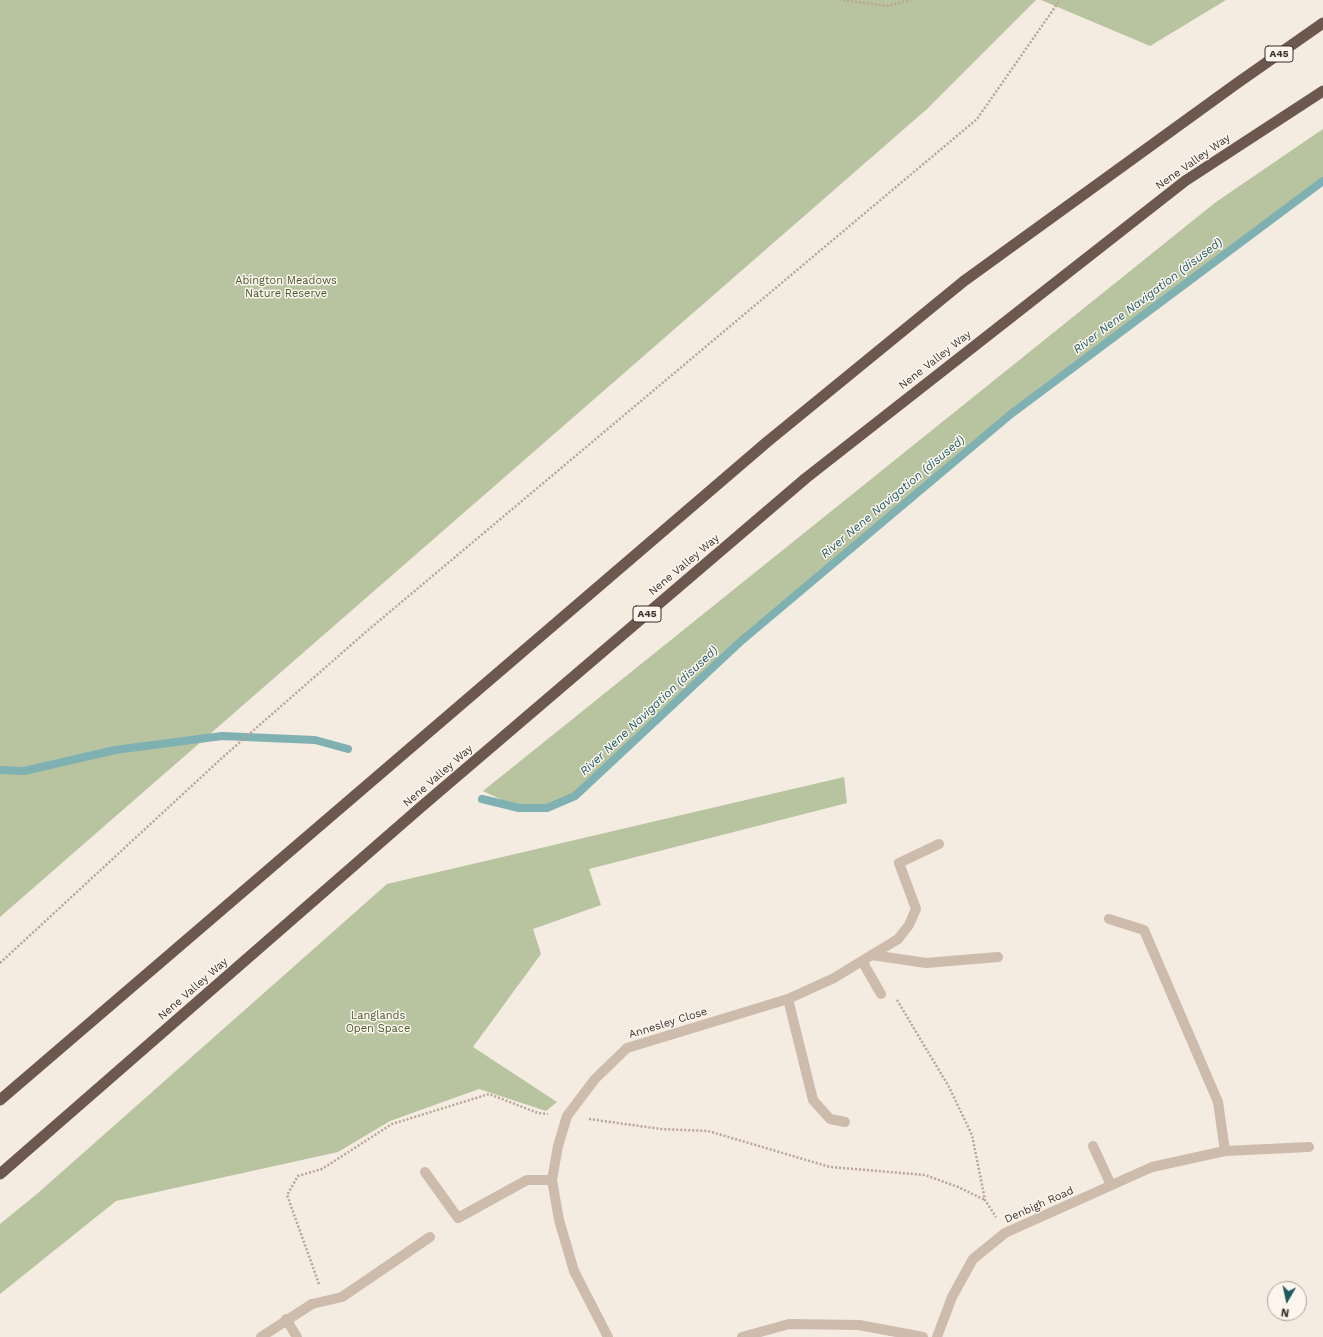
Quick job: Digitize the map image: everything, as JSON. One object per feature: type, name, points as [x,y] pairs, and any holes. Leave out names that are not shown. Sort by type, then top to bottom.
[{"type":"highway","name":"A45","points":[[0,1100],[766,442],[952,291],[1236,84],[1323,23]]},
{"type":"highway","name":"Nene Valley Way","points":[[0,1174],[421,807],[806,478],[1185,181],[1323,91]]},
{"type":"street","name":"Annesley Close","points":[[608,1337],[574,1271],[559,1220],[552,1180],[558,1146],[567,1116],[595,1079],[627,1048],[788,999],[834,978],[898,939],[909,925],[916,909],[899,863],[939,844]]},
{"type":"street","points":[[1109,919],[1144,930],[1218,1102],[1225,1151]]},
{"type":"street","points":[[872,955],[926,963],[998,957]]},
{"type":"street","points":[[862,961],[881,994]]},
{"type":"street","points":[[788,999],[813,1100],[830,1118],[845,1122]]},
{"type":"street","points":[[1093,1146],[1111,1185]]},
{"type":"street","name":"Denbigh Road","points":[[937,1337],[952,1297],[973,1260],[1005,1233],[1152,1167],[1225,1151],[1309,1147]]},
{"type":"street","points":[[425,1172],[458,1218],[527,1180],[552,1180]]},
{"type":"street","points":[[261,1337],[286,1319],[312,1304],[342,1297],[430,1237]]},
{"type":"street","points":[[286,1319],[297,1337]]},
{"type":"street","points":[[742,1337],[790,1324],[859,1325],[923,1337]]},
{"type":"path","points":[[843,0],[888,6],[910,0]]},
{"type":"path","points":[[0,963],[262,723],[385,615],[977,119],[1060,0]]},
{"type":"path","points":[[881,994],[897,1000],[949,1087],[972,1135],[985,1200],[1005,1233]]},
{"type":"path","points":[[312,1304],[320,1286],[287,1195],[298,1176],[322,1169],[392,1124],[489,1094],[538,1113],[661,1129],[708,1131],[830,1167],[925,1175],[958,1187],[985,1200]]},
{"type":"green space","name":"Abington Meadows Nature Reserve","points":[[0,0],[1036,0],[927,109],[0,917]]},
{"type":"green space","points":[[1041,0],[1226,0],[1150,46]]},
{"type":"green space","points":[[1323,129],[1323,181],[1011,414],[740,642],[575,796],[547,808],[519,808],[483,791],[1216,202]]},
{"type":"green space","name":"Langlands Open Space","points":[[844,777],[847,803],[589,869],[601,905],[533,929],[541,954],[473,1047],[557,1102],[546,1111],[479,1089],[390,1121],[338,1152],[116,1201],[0,1294],[0,1224],[38,1193],[387,884]]},
{"type":"waterway","name":"River Nene Navigation (disused)","points":[[482,799],[519,808],[547,808],[575,796],[740,642],[1011,414],[1323,181]]},
{"type":"waterway","name":"River Nene Navigation (disused)","points":[[0,770],[24,771],[115,750],[222,736],[315,740],[348,749]]}]
